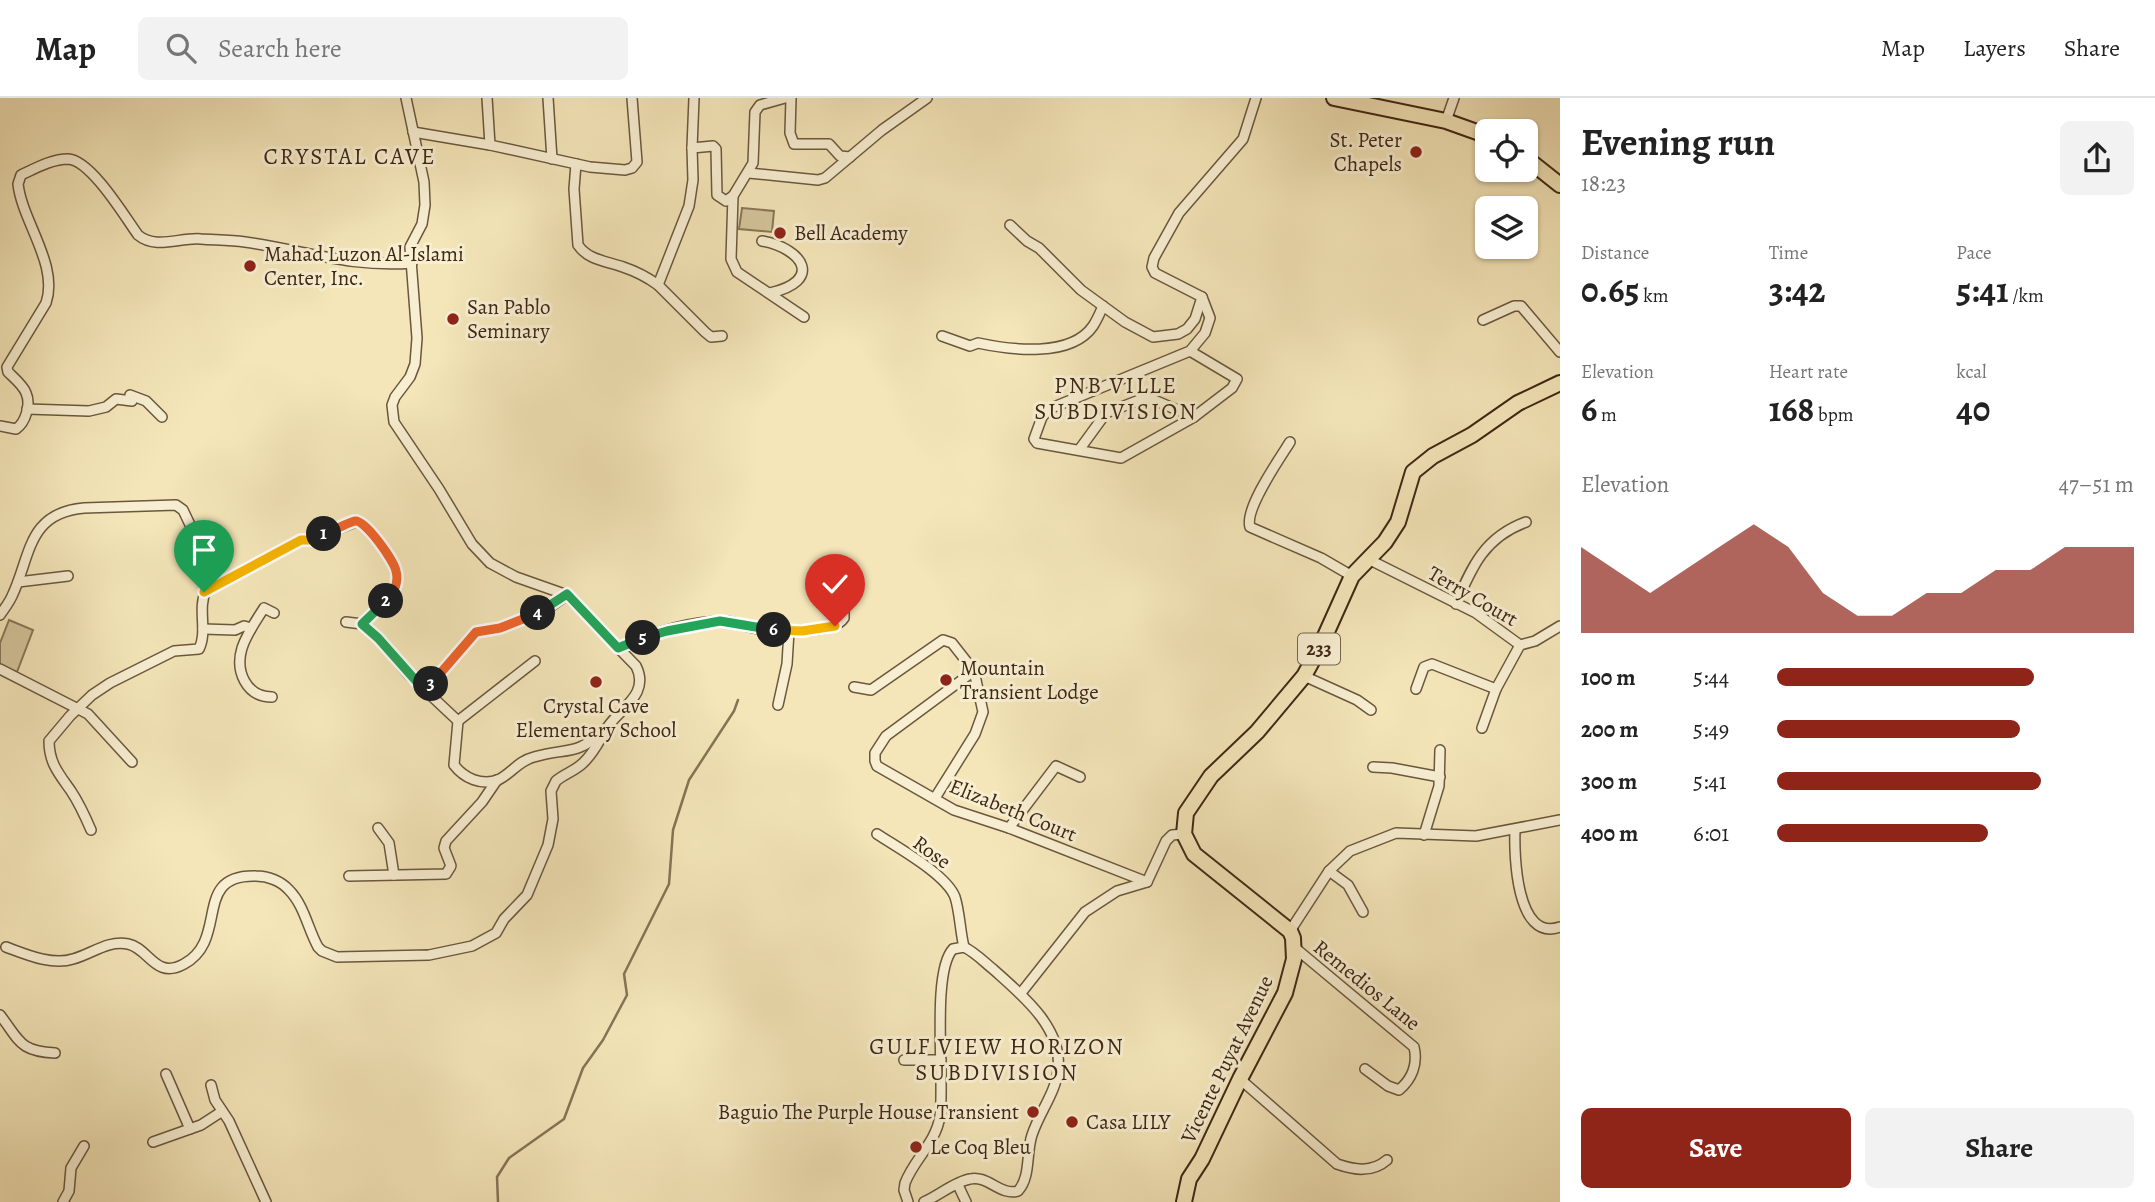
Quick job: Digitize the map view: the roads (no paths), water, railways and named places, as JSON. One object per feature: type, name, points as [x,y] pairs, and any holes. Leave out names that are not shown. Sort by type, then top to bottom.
[{"type":"main road","points":[[1334,98],[1361,100],[1446,121],[1475,131]]},
{"type":"main road","points":[[1538,168],[1560,185]]},
{"type":"main road","name":"233","points":[[1184,834],[1186,813],[1200,790],[1257,732],[1304,676],[1352,576],[1385,542],[1398,523],[1409,480],[1420,465],[1518,403],[1560,383]]},
{"type":"main road","points":[[1184,834],[1188,845],[1204,864],[1290,931]]},
{"type":"main road","name":"Vicente Puyat Avenue","points":[[1184,1202],[1189,1179],[1202,1159],[1285,993],[1294,947],[1290,931]]},
{"type":"street","points":[[349,876],[446,874],[451,866],[444,848],[446,841],[482,802],[497,780],[519,763],[540,755],[579,749],[605,730],[623,712],[640,686],[641,679],[636,666],[567,594],[516,577],[490,564],[472,544],[394,422],[392,405],[410,377],[417,348],[410,247],[422,224],[425,205],[424,182],[406,98]]},
{"type":"street","points":[[487,98],[490,145]]},
{"type":"street","points":[[548,98],[552,159]]},
{"type":"street","points":[[414,132],[576,164],[625,170],[635,165],[632,98]]},
{"type":"street","points":[[658,285],[689,206],[693,180],[694,98]]},
{"type":"street","points":[[692,148],[713,146],[716,149],[717,195],[724,201],[733,196],[753,163],[754,116],[757,108],[785,98]]},
{"type":"street","points":[[791,98],[790,133],[793,144],[829,144],[842,157],[850,157]]},
{"type":"street","points":[[749,173],[818,180],[830,176],[882,130],[927,98]]},
{"type":"street","points":[[1190,351],[1237,379],[1232,388],[1194,417],[1121,458],[1037,443],[1034,439],[1042,417],[1049,409],[1190,351],[1205,333],[1210,318],[1202,297],[1155,273],[1152,267],[1154,258],[1179,213],[1242,139],[1256,98]]},
{"type":"street","points":[[1446,121],[1454,98]]},
{"type":"street","points":[[0,426],[18,428],[23,424],[27,410],[26,392],[8,372],[7,367],[46,303],[50,283],[18,184],[21,175],[42,165],[66,159],[78,160],[89,169],[138,235],[150,242],[163,243],[185,238],[232,241],[338,260],[389,265],[412,263]]},
{"type":"street","points":[[576,164],[574,189],[578,245],[589,257],[624,267],[658,285],[705,332],[712,337],[722,336]]},
{"type":"street","points":[[733,196],[733,268],[804,317]]},
{"type":"street","points":[[1010,225],[1039,248],[1081,290],[1133,327],[1159,338],[1187,329],[1195,318],[1202,297]]},
{"type":"street","points":[[761,242],[783,247],[799,258],[801,263],[801,275],[797,281],[770,293]]},
{"type":"street","points":[[942,336],[970,346],[978,344],[1049,350],[1074,341],[1092,328],[1103,306]]},
{"type":"street","points":[[1483,320],[1514,306],[1521,306],[1560,352]]},
{"type":"street","points":[[27,410],[89,411],[106,407],[116,399],[132,401],[130,395],[146,401],[162,416]]},
{"type":"street","points":[[1079,450],[1107,413],[1147,397],[1194,417]]},
{"type":"street","points":[[1290,442],[1269,475],[1249,515],[1250,527],[1321,558],[1352,576]]},
{"type":"street","points":[[0,615],[11,598],[35,536],[57,514],[68,510],[176,505],[183,510],[192,531]]},
{"type":"street","points":[[91,830],[84,812],[55,769],[49,741],[79,708],[110,683],[174,652],[199,649],[202,642],[202,607],[206,590],[301,540],[311,540],[354,521],[362,522],[387,553],[396,570],[393,595],[362,624]]},
{"type":"street","points":[[1456,604],[1475,564],[1493,540],[1526,522]]},
{"type":"street","name":"Terry Court","points":[[1368,559],[1476,613],[1521,645],[1535,641],[1560,626]]},
{"type":"street","points":[[618,648],[667,631],[720,621],[752,628],[789,631],[835,626],[842,622],[845,611],[844,570]]},
{"type":"street","points":[[18,582],[68,576]]},
{"type":"street","points":[[425,691],[476,632],[500,628],[533,615],[547,609],[567,594]]},
{"type":"street","points":[[272,697],[253,693],[241,674],[240,656],[251,628],[264,608],[274,613]]},
{"type":"street","points":[[346,622],[362,624],[378,638],[425,691],[458,720]]},
{"type":"street","points":[[203,629],[235,630],[244,626],[251,628]]},
{"type":"street","points":[[778,705],[787,664],[789,631]]},
{"type":"street","points":[[854,687],[871,690],[943,640],[952,643],[974,671],[886,736],[875,753],[874,761],[877,766],[934,799]]},
{"type":"street","points":[[1482,728],[1496,689],[1521,645]]},
{"type":"street","points":[[497,780],[472,780],[454,765],[458,720],[534,661]]},
{"type":"street","points":[[1416,688],[1424,667],[1432,664],[1496,689]]},
{"type":"street","points":[[0,669],[79,708],[100,724],[132,762]]},
{"type":"street","name":"Elizabeth Court","points":[[974,671],[983,712],[981,723],[934,799],[954,810],[1009,828],[1147,883]]},
{"type":"street","points":[[1304,676],[1357,700],[1371,710]]},
{"type":"street","points":[[6,947],[32,956],[66,961],[108,944],[129,944],[156,965],[171,968],[182,965],[200,950],[208,936],[214,900],[222,887],[239,875],[275,879],[289,890],[298,903],[318,947],[337,957],[429,955],[472,946],[496,933],[504,919],[527,895],[550,838],[553,819],[550,798],[553,785],[559,778],[574,771],[592,754],[605,730]]},
{"type":"street","points":[[1424,835],[1437,795],[1440,750]]},
{"type":"street","points":[[1009,828],[1056,766],[1080,777]]},
{"type":"street","points":[[1373,766],[1440,777]]},
{"type":"street","points":[[1290,931],[1329,871],[1350,850],[1396,833],[1461,836],[1515,830],[1560,820]]},
{"type":"street","points":[[378,828],[389,843],[394,876]]},
{"type":"street","points":[[1515,830],[1514,850],[1521,898],[1534,921],[1551,930],[1560,927]]},
{"type":"street","name":"Rose","points":[[877,834],[937,876],[951,890],[964,947]]},
{"type":"street","points":[[1021,993],[1085,912],[1117,891],[1147,883],[1166,841],[1172,835],[1184,834]]},
{"type":"street","points":[[1329,871],[1348,885],[1363,912]]},
{"type":"street","points":[[908,1202],[905,1183],[938,1128],[944,965],[953,949],[964,947],[975,953],[1021,993],[1048,1029],[1055,1045],[1059,1067],[1029,1144],[1022,1187],[1016,1192],[1006,1192],[971,1178],[924,1202]]},
{"type":"street","name":"Remedios Lane","points":[[1294,947],[1415,1047],[1414,1069],[1408,1082],[1399,1090],[1388,1086],[1365,1069]]},
{"type":"street","points":[[2,1020],[29,1050],[55,1053]]},
{"type":"street","points":[[904,1060],[941,1060]]},
{"type":"street","points":[[166,1074],[190,1129]]},
{"type":"street","points":[[1240,1079],[1337,1164],[1357,1170],[1382,1165],[1387,1160]]},
{"type":"street","points":[[211,1084],[266,1202]]},
{"type":"street","points":[[153,1142],[190,1129],[222,1112]]},
{"type":"street","points":[[63,1202],[69,1191],[71,1168],[85,1146]]},
{"type":"street","points":[[958,1185],[966,1202]]},
{"type":"street","points":[[69,1191],[74,1202]]},
{"type":"waterway","points":[[498,1202],[497,1177],[509,1158],[564,1119],[583,1068],[603,1040],[627,995],[624,974],[669,884],[673,830],[689,780],[734,711],[738,700]]},
{"type":"place","name":"St. Peter Chapels","points":[[1416,152]]},
{"type":"place","name":"Bell Academy","points":[[780,233]]},
{"type":"place","name":"Mahad Luzon Al-Islami Center, Inc.","points":[[250,266]]},
{"type":"place","name":"San Pablo Seminary","points":[[453,319]]},
{"type":"place","name":"Mountain Transient Lodge","points":[[946,680]]},
{"type":"place","name":"Crystal Cave Elementary School","points":[[596,682]]},
{"type":"place","name":"Baguio The Purple House Transient","points":[[1033,1112]]},
{"type":"place","name":"Casa LILY","points":[[1072,1122]]},
{"type":"place","name":"Le Coq Bleu","points":[[916,1147]]},
{"type":"district","name":"CRYSTAL CAVE","points":[[350,156]]},
{"type":"district","name":"PNB VILLE SUBDIVISION","points":[[1116,398]]},
{"type":"district","name":"GULF VIEW HORIZON SUBDIVISION","points":[[997,1059]]}]
